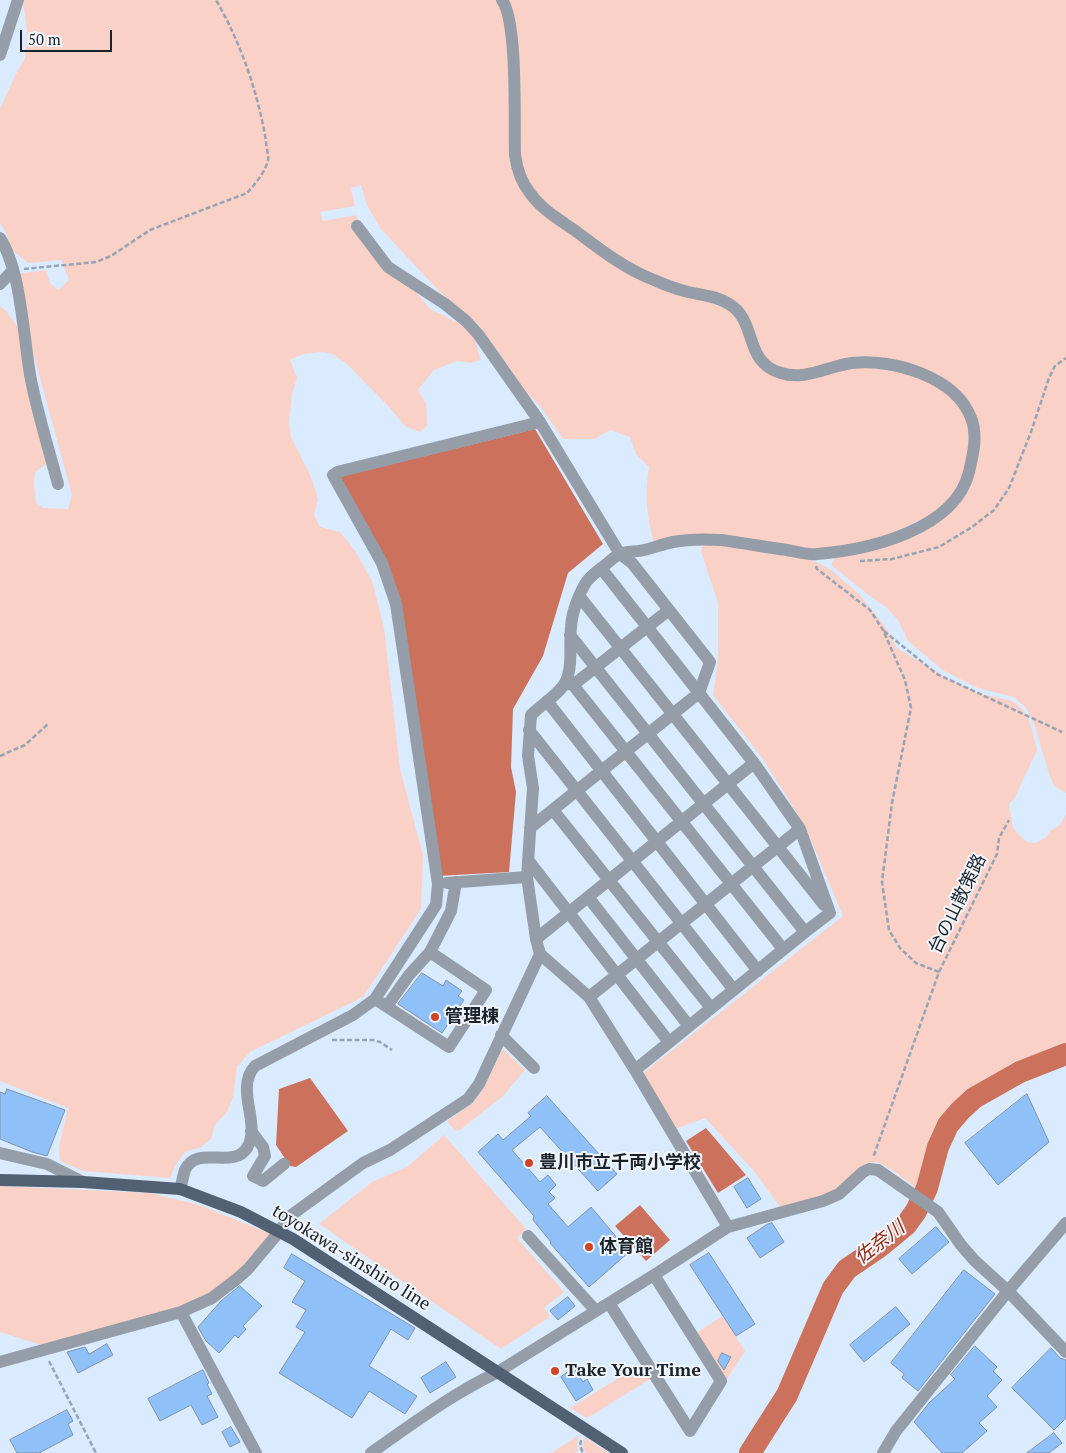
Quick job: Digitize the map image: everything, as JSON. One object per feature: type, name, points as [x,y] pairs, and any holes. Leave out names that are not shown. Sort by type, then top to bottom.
[{"type":"main road","name":"toyokawa-sinshiro line","points":[[0,1180],[83,1182],[180,1189],[241,1212],[279,1232],[622,1453]]},
{"type":"street","points":[[0,54],[18,0]]},
{"type":"street","points":[[502,0],[507,10],[510,24],[514,62],[515,154],[517,168],[528,191],[547,211],[623,265],[653,280],[730,304],[743,317],[756,353],[761,362],[769,369],[797,376],[852,363],[884,363],[934,379],[949,388],[967,409],[972,419],[974,428],[972,458],[962,490],[951,504],[928,522],[903,536],[876,545],[815,554],[704,539],[675,541],[644,550],[620,554],[588,579],[572,614],[568,668],[569,684],[784,949]]},
{"type":"street","points":[[357,226],[388,267],[445,304],[466,321],[478,334],[540,422],[620,554],[632,562],[710,662],[699,693],[530,828]]},
{"type":"street","points":[[0,238],[6,248],[13,270],[31,380],[58,484]]},
{"type":"street","points":[[0,284],[13,270]]},
{"type":"street","points":[[180,1189],[185,1170],[198,1158],[238,1156],[247,1148],[251,1131],[246,1085],[250,1071],[255,1066],[353,1015],[375,998],[436,905],[438,884],[396,604],[382,564],[333,475],[337,472],[540,422]]},
{"type":"street","points":[[601,568],[754,763],[800,829],[830,913]]},
{"type":"street","points":[[580,596],[830,913]]},
{"type":"street","points":[[669,610],[596,667],[569,684],[531,715],[528,756],[533,788],[527,877],[540,954],[589,997],[635,1070],[728,1228]]},
{"type":"street","points":[[570,635],[804,932]]},
{"type":"street","points":[[547,701],[758,971]]},
{"type":"street","points":[[529,730],[734,990]]},
{"type":"street","points":[[536,939],[754,763]]},
{"type":"street","points":[[553,810],[711,1008]]},
{"type":"street","points":[[589,997],[800,829]]},
{"type":"street","points":[[528,860],[669,1042]]},
{"type":"street","points":[[438,884],[527,877]]},
{"type":"street","points":[[387,1006],[409,975],[430,952],[451,911],[456,882]]},
{"type":"street","points":[[588,897],[689,1026]]},
{"type":"street","points":[[635,1070],[804,932],[830,913]]},
{"type":"street","points":[[375,998],[449,1047],[486,990],[430,952]]},
{"type":"street","points":[[0,1362],[181,1312],[212,1298],[238,1278],[279,1232],[290,1216],[363,1163],[390,1150],[468,1098],[479,1084],[540,954]]},
{"type":"street","points":[[501,1035],[534,1068]]},
{"type":"street","points":[[251,1131],[263,1147],[265,1156],[253,1176],[263,1181],[284,1164]]},
{"type":"street","points":[[0,1153],[47,1164],[83,1182]]},
{"type":"street","points":[[371,1453],[477,1382],[496,1373],[728,1228],[823,1201],[839,1194],[862,1172],[869,1168],[878,1170],[938,1212],[961,1245],[975,1261],[1008,1291],[1066,1352]]},
{"type":"street","points":[[883,1453],[896,1431],[1008,1291],[1066,1223]]},
{"type":"street","points":[[528,1236],[596,1311]]},
{"type":"street","points":[[610,1303],[690,1431],[721,1381],[654,1276]]},
{"type":"street","points":[[181,1312],[256,1453]]},
{"type":"path","points":[[13,270],[96,262],[111,256],[150,230],[247,193],[258,180],[268,160],[261,111],[225,15],[216,0]]},
{"type":"path","points":[[815,554],[816,569],[870,610],[883,630],[905,680],[911,708],[891,813],[882,882],[889,930],[900,948],[916,963],[939,972]]},
{"type":"path","points":[[883,630],[937,674],[1062,732]]},
{"type":"path","points":[[0,756],[25,745],[49,723]]},
{"type":"path","name":"台の山散策路","points":[[869,1168],[939,972],[997,854],[999,838],[1009,820]]},
{"type":"path","points":[[329,1040],[373,1040],[392,1050]]},
{"type":"path","points":[[43,1350],[96,1453]]},
{"type":"path","points":[[582,1436],[580,1446],[583,1453]]},
{"type":"shaded area","points":[[23,0],[495,0],[501,5],[506,27],[512,169],[576,238],[732,312],[743,329],[752,357],[759,367],[771,374],[886,366],[935,384],[955,401],[968,421],[969,448],[964,475],[949,500],[929,516],[875,541],[820,549],[654,542],[647,504],[649,467],[636,454],[630,437],[610,430],[594,439],[563,439],[540,406],[516,382],[480,326],[440,292],[380,228],[367,205],[361,185],[351,188],[355,206],[320,212],[323,221],[356,215],[365,232],[430,309],[460,324],[474,337],[481,360],[471,363],[457,361],[434,370],[418,390],[426,403],[427,426],[420,432],[405,426],[346,363],[332,354],[323,352],[303,354],[290,360],[297,378],[292,394],[289,422],[291,437],[311,477],[318,499],[314,515],[320,527],[340,532],[355,551],[372,581],[384,628],[400,769],[423,855],[421,909],[363,997],[250,1052],[237,1067],[233,1097],[227,1112],[215,1125],[211,1139],[201,1147],[185,1152],[175,1166],[170,1178],[83,1171],[60,1161],[59,1146],[68,1108],[0,1081],[0,306],[7,312],[19,329],[54,463],[46,464],[35,472],[36,503],[43,508],[68,509],[72,495],[22,312],[18,277],[22,273],[46,270],[50,283],[58,290],[69,280],[61,260],[28,263],[11,249],[6,232],[0,223],[0,109],[25,58],[27,33]]},
{"type":"shaded area","points":[[507,0],[1066,0],[1066,793],[1054,786],[1035,726],[1026,708],[1014,697],[978,688],[944,671],[908,641],[898,620],[886,607],[831,565],[836,556],[880,548],[967,490],[969,404],[905,364],[794,371],[767,362],[748,315],[684,286],[652,275],[604,249],[535,193],[520,166]]},
{"type":"shaded area","points":[[535,429],[603,544],[568,573],[543,656],[513,709],[511,767],[516,792],[509,872],[438,876],[403,614],[339,477]]},
{"type":"shaded area","points":[[703,544],[812,560],[831,570],[859,594],[887,629],[897,648],[952,681],[982,694],[1016,703],[1030,722],[1037,750],[1015,797],[1009,805],[1013,827],[1027,842],[1036,843],[1060,825],[1066,814],[1066,1049],[987,1086],[959,1105],[950,1115],[941,1131],[925,1183],[915,1187],[878,1162],[866,1163],[829,1195],[781,1208],[754,1171],[705,1118],[675,1129],[642,1074],[843,916],[805,826],[763,759],[713,695],[718,661],[718,603],[701,551]]},
{"type":"shaded area","points":[[502,1050],[525,1070],[503,1096],[460,1130],[455,1131],[447,1121],[473,1103],[484,1087]]},
{"type":"shaded area","points":[[310,1078],[348,1131],[296,1167],[290,1166],[276,1145],[279,1089]]},
{"type":"shaded area","points":[[706,1128],[746,1175],[718,1193],[686,1141]]},
{"type":"shaded area","points":[[444,1135],[526,1229],[517,1238],[564,1292],[544,1308],[550,1317],[501,1349],[319,1224],[372,1182],[407,1167]]},
{"type":"shaded area","points":[[0,1186],[150,1193],[199,1205],[271,1234],[237,1274],[211,1294],[184,1306],[41,1345],[0,1332]]},
{"type":"shaded area","points":[[640,1205],[670,1240],[646,1261],[615,1226]]},
{"type":"shaded area","points":[[722,1316],[745,1351],[725,1382],[695,1334]]},
{"type":"shaded area","points":[[643,1363],[652,1378],[587,1418],[570,1408]]},
{"type":"shaded area","points":[[579,1435],[578,1451],[574,1453],[551,1453]]},
{"type":"shaded area","points":[[584,1437],[609,1453],[586,1453],[582,1448]]},
{"type":"building","name":"管理棟","points":[[422,973],[443,986],[446,980],[462,991],[458,996],[464,1000],[442,1033],[398,1004]]},
{"type":"building","points":[[7,1089],[65,1110],[47,1156],[0,1139],[0,1092],[5,1094]]},
{"type":"building","points":[[1027,1094],[1049,1142],[998,1185],[965,1143]]},
{"type":"building","points":[[547,1096],[617,1174],[598,1191],[540,1127],[512,1150],[540,1182],[548,1175],[556,1185],[549,1192],[555,1198],[548,1204],[568,1227],[591,1207],[629,1252],[589,1287],[550,1243],[533,1220],[534,1216],[478,1152],[498,1134],[503,1140],[531,1116],[528,1113]]},
{"type":"building","points":[[748,1178],[761,1199],[747,1208],[734,1187]]},
{"type":"building","points":[[772,1223],[784,1242],[760,1258],[747,1238]]},
{"type":"building","points":[[936,1227],[949,1242],[912,1274],[899,1259]]},
{"type":"building","points":[[709,1253],[755,1324],[736,1336],[690,1265]]},
{"type":"building","points":[[292,1254],[415,1328],[408,1340],[391,1329],[369,1366],[417,1396],[405,1414],[369,1391],[352,1418],[279,1373],[305,1332],[296,1327],[306,1310],[292,1302],[305,1281],[284,1268]]},
{"type":"building","points":[[964,1270],[995,1294],[918,1391],[902,1378],[904,1374],[891,1363]]},
{"type":"building","points":[[240,1286],[262,1306],[243,1326],[246,1329],[238,1338],[235,1335],[219,1353],[206,1341],[198,1327],[221,1301]]},
{"type":"building","points":[[568,1297],[575,1306],[558,1320],[550,1311]]},
{"type":"building","points":[[896,1307],[910,1324],[864,1362],[850,1345]]},
{"type":"building","points":[[107,1344],[113,1355],[78,1373],[67,1352],[85,1347],[89,1354]]},
{"type":"building","points":[[975,1346],[997,1367],[993,1371],[1002,1380],[987,1396],[997,1407],[979,1423],[987,1431],[962,1453],[942,1453],[914,1422],[929,1403],[955,1379],[951,1375]]},
{"type":"building","points":[[1051,1348],[1060,1358],[1066,1360],[1066,1418],[1054,1430],[1012,1388]]},
{"type":"building","points":[[722,1353],[731,1357],[724,1370],[718,1361]]},
{"type":"building","points":[[446,1362],[456,1377],[430,1393],[421,1378]]},
{"type":"building","points":[[574,1368],[583,1382],[587,1379],[593,1390],[576,1401],[561,1377]]},
{"type":"building","points":[[203,1370],[212,1394],[207,1396],[218,1417],[202,1425],[191,1405],[160,1421],[148,1399]]},
{"type":"building","points":[[67,1410],[73,1421],[68,1424],[73,1435],[39,1453],[17,1453],[10,1440]]},
{"type":"building","points":[[231,1427],[240,1442],[230,1447],[222,1432]]},
{"type":"building","points":[[1054,1433],[1062,1443],[1049,1453],[1027,1453]]},
{"type":"waterway","name":"佐奈川","points":[[750,1453],[787,1395],[833,1288],[847,1269],[878,1248],[906,1225],[916,1211],[927,1188],[938,1147],[948,1125],[974,1098],[1020,1072],[1066,1054]]},
{"type":"place","name":"管理棟","points":[[435,1017]]},
{"type":"place","name":"豊川市立千両小学校","points":[[529,1163]]},
{"type":"place","name":"体育館","points":[[589,1247]]},
{"type":"place","name":"Take Your Time","points":[[555,1371]]}]
